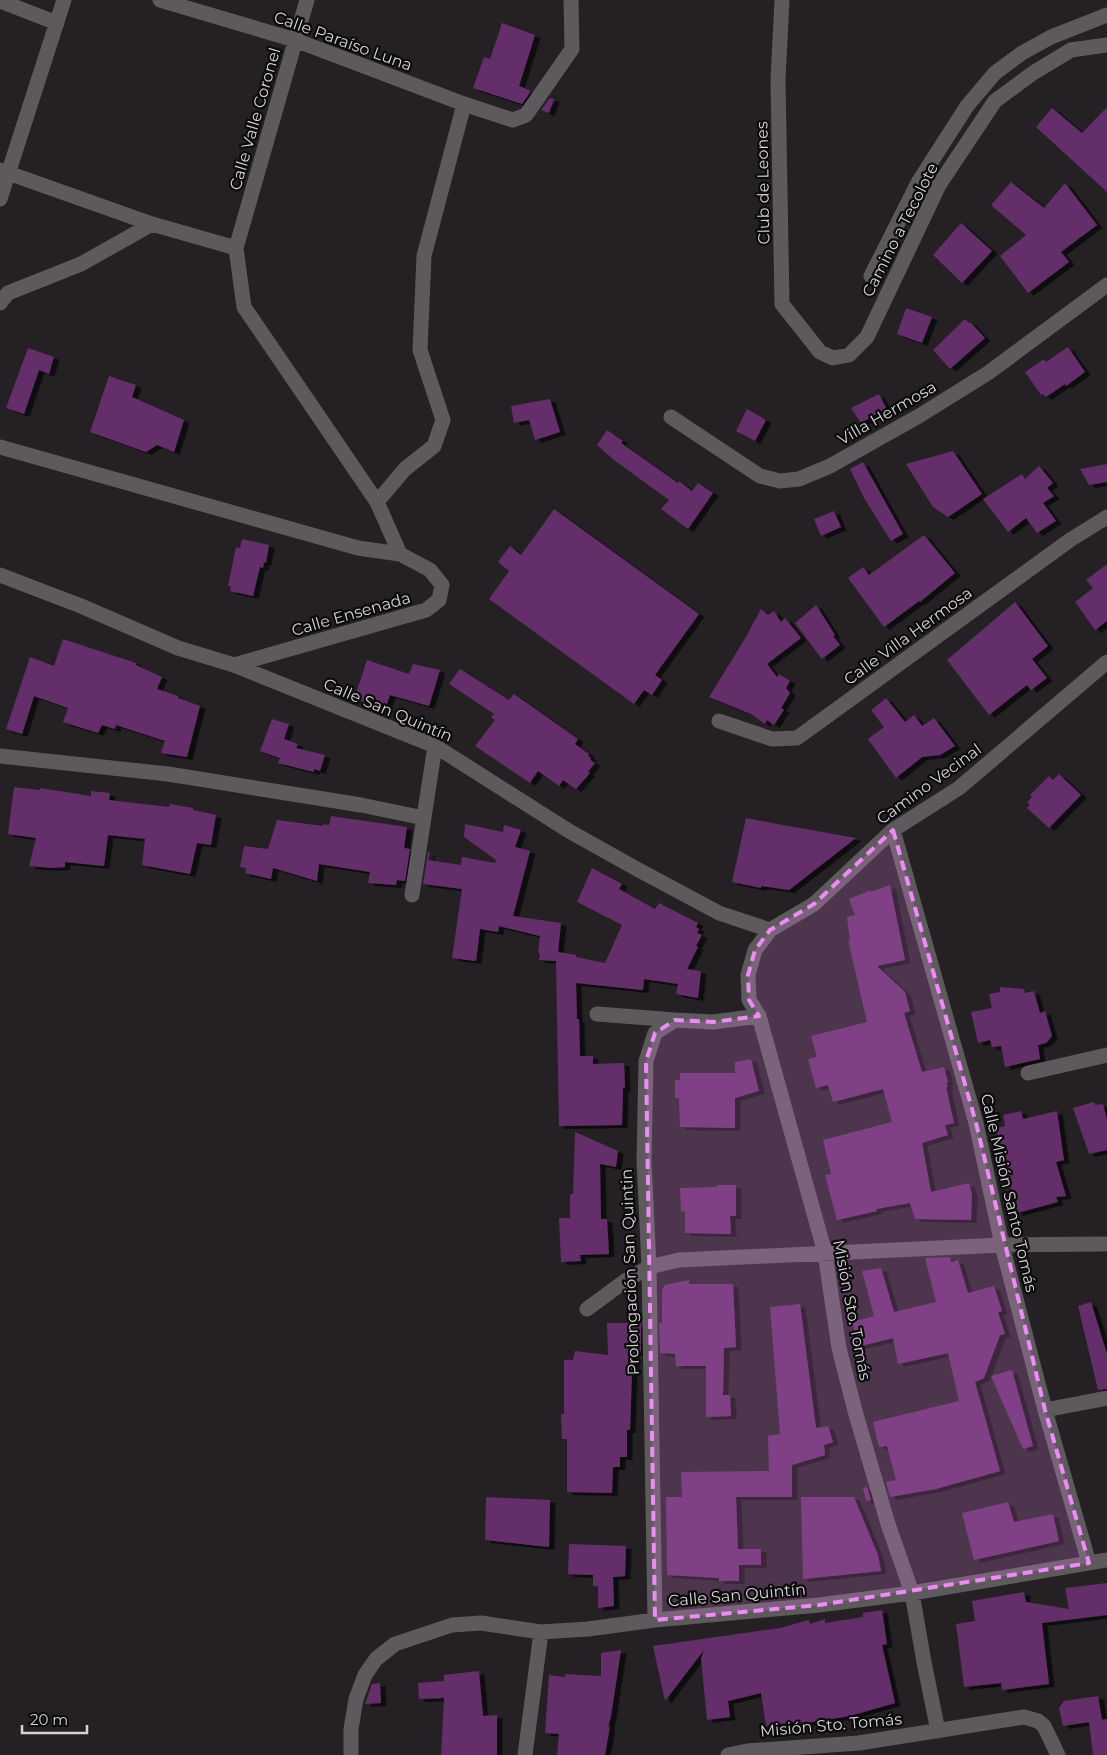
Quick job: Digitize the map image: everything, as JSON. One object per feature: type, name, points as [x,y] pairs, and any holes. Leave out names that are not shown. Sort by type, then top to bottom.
[{"type":"street","points":[[0,199],[5,171],[64,0]]},
{"type":"street","name":"Calle Paraíso Luna","points":[[160,0],[295,40],[464,104],[513,120],[526,115],[572,50],[571,0]]},
{"type":"street","name":"Calle Valle Coronel","points":[[236,248],[307,0]]},
{"type":"street","name":"Club de Leones","points":[[782,0],[778,80],[782,304],[820,352]]},
{"type":"street","points":[[0,1],[57,23]]},
{"type":"street","points":[[871,276],[919,181],[966,106],[994,73],[1022,53],[1051,37],[1107,15]]},
{"type":"street","name":"Camino a Tecolote","points":[[820,352],[833,358],[848,355],[867,337],[939,184],[995,101],[1033,73],[1071,50],[1107,46]]},
{"type":"street","points":[[377,502],[405,469],[434,446],[442,420],[420,350],[424,256],[464,104]]},
{"type":"street","points":[[5,171],[152,224],[236,248],[244,307],[377,502],[400,554]]},
{"type":"street","points":[[0,304],[8,293],[81,264],[152,224]]},
{"type":"street","name":"Villa Hermosa","points":[[670,417],[760,476],[780,481],[799,479],[830,466],[919,416],[988,373],[1107,286]]},
{"type":"street","name":"Calle Ensenada","points":[[0,447],[358,548],[400,554],[430,570],[442,585],[439,600],[426,610],[234,665]]},
{"type":"street","name":"Calle Villa Hermosa","points":[[719,721],[772,739],[797,738],[1070,540],[1107,517]]},
{"type":"street","name":"Calle San Quintín","points":[[0,575],[81,606],[178,648],[234,665],[435,746],[569,831],[635,868],[719,913],[770,930]]},
{"type":"street","name":"Camino Vecinal","points":[[770,930],[814,904],[893,830],[959,788],[1107,662]]},
{"type":"street","points":[[412,895],[435,746]]},
{"type":"street","points":[[0,756],[168,774],[361,805],[424,818]]},
{"type":"street","name":"Calle Misión Santo Tomás","points":[[893,830],[976,1123],[1002,1245],[1044,1410],[1089,1563]]},
{"type":"street","name":"Misión Sto. Tomás","points":[[770,930],[755,950],[748,975],[749,1000],[759,1016],[825,1253],[841,1357],[886,1516],[912,1593],[938,1731]]},
{"type":"street","points":[[597,1014],[713,1022],[759,1016]]},
{"type":"street","name":"Prolongación San Quintin","points":[[654,1620],[649,1266],[644,1161],[646,1061],[655,1034],[674,1020]]},
{"type":"street","points":[[1028,1073],[1107,1055]]},
{"type":"street","points":[[587,1309],[649,1266],[688,1259],[1002,1245],[1107,1244]]},
{"type":"street","points":[[1044,1410],[1107,1398]]},
{"type":"street","name":"Calle San Quintín","points":[[351,1755],[351,1729],[356,1699],[365,1675],[376,1659],[395,1644],[452,1625],[481,1623],[541,1632],[588,1629],[654,1620],[820,1605],[912,1593],[1107,1560]]},
{"type":"street","points":[[525,1755],[541,1632]]},
{"type":"street","name":"Misión Sto. Tomás","points":[[728,1755],[747,1750],[859,1749],[938,1731],[1024,1717],[1038,1720],[1044,1726],[1058,1755]]},
{"type":"highlighted area","points":[[893,830],[976,1123],[1045,1410],[1089,1563],[819,1605],[655,1620],[646,1061],[655,1033],[675,1020],[713,1022],[759,1016],[749,1000],[748,975],[755,950],[770,930],[814,904]]},
{"type":"building","points":[[502,23],[535,35],[519,86],[531,91],[522,104],[473,88],[484,57],[490,59]]},
{"type":"building","points":[[550,98],[554,99],[549,113],[541,110]]},
{"type":"building","points":[[1107,107],[1107,192],[1036,127],[1052,108],[1082,133]]},
{"type":"building","points":[[1011,182],[1044,208],[1065,183],[1097,225],[1061,252],[1069,262],[1028,293],[1000,256],[1026,235],[991,205]]},
{"type":"building","points":[[961,223],[992,251],[962,283],[933,255]]},
{"type":"building","points":[[906,308],[932,317],[922,343],[897,334]]},
{"type":"building","points":[[965,319],[985,338],[950,369],[933,350]]},
{"type":"building","points":[[1068,347],[1085,372],[1066,386],[1065,384],[1046,397],[1043,394],[1041,395],[1025,372],[1044,359],[1046,362]]},
{"type":"building","points":[[28,348],[54,357],[49,374],[39,370],[24,414],[6,408]]},
{"type":"building","points":[[109,376],[136,385],[132,397],[184,420],[174,452],[157,445],[146,452],[90,432]]},
{"type":"building","points":[[879,394],[886,408],[861,423],[851,408]]},
{"type":"building","points":[[550,399],[560,432],[535,440],[529,420],[514,423],[511,406]]},
{"type":"building","points":[[747,409],[766,420],[755,441],[736,431]]},
{"type":"building","points":[[607,430],[623,441],[621,443],[678,483],[679,481],[692,491],[698,483],[713,493],[688,529],[661,509],[669,500],[614,460],[597,445]]},
{"type":"building","points":[[953,451],[982,494],[948,517],[933,507],[906,464]]},
{"type":"building","points":[[863,462],[903,534],[891,541],[864,498],[850,469]]},
{"type":"building","points":[[1107,464],[1107,482],[1089,485],[1080,469]]},
{"type":"building","points":[[1039,466],[1053,483],[1047,488],[1054,496],[1043,503],[1056,521],[1037,533],[1026,518],[1008,532],[983,499],[1022,474],[1025,479]]},
{"type":"building","points":[[554,509],[699,614],[655,675],[662,680],[652,695],[644,690],[634,704],[489,599],[509,571],[498,562],[510,546],[521,555]]},
{"type":"building","points":[[834,511],[841,527],[821,536],[814,519]]},
{"type":"building","points":[[924,535],[955,573],[920,602],[884,627],[848,578],[863,567],[869,575]]},
{"type":"building","points":[[242,539],[269,545],[266,563],[264,562],[263,568],[260,567],[253,596],[230,591],[231,586],[228,586],[236,547],[240,548]]},
{"type":"building","points":[[1107,564],[1107,621],[1095,630],[1075,602],[1093,588],[1086,580]]},
{"type":"building","points":[[1015,602],[1048,646],[1032,659],[1047,678],[1031,690],[1027,685],[989,715],[947,660]]},
{"type":"building","points":[[816,605],[840,645],[822,659],[795,623]]},
{"type":"building","points":[[761,609],[768,615],[774,611],[781,622],[785,618],[801,638],[767,664],[777,677],[779,674],[790,681],[786,688],[790,693],[781,708],[784,710],[774,725],[767,720],[765,724],[751,714],[709,697]]},
{"type":"building","points":[[63,639],[136,663],[136,665],[162,677],[157,689],[200,706],[187,757],[161,753],[165,741],[116,725],[115,729],[102,725],[98,733],[63,722],[68,708],[34,696],[22,734],[6,729],[30,657],[54,666]]},
{"type":"building","points":[[367,660],[409,674],[413,664],[440,670],[429,706],[390,695],[385,710],[354,699]]},
{"type":"building","points":[[460,669],[509,700],[514,694],[578,739],[575,744],[589,754],[590,760],[595,763],[588,772],[590,773],[576,789],[563,780],[559,786],[538,771],[530,783],[475,746],[495,720],[491,717],[494,714],[449,684]]},
{"type":"building","points":[[886,698],[905,722],[914,715],[922,726],[934,718],[955,746],[940,755],[922,757],[896,778],[868,739],[884,727],[871,710]]},
{"type":"building","points":[[272,719],[289,724],[284,739],[298,744],[296,748],[325,755],[320,771],[314,769],[314,772],[278,763],[280,758],[260,751]]},
{"type":"building","points":[[1059,774],[1081,795],[1049,828],[1027,808],[1030,805],[1027,802],[1032,797],[1030,795],[1049,776],[1053,780]]},
{"type":"building","points":[[14,787],[40,790],[40,788],[91,796],[91,791],[110,793],[109,800],[169,807],[170,804],[193,808],[193,810],[216,815],[211,845],[197,843],[190,874],[142,865],[145,839],[108,835],[104,866],[65,862],[65,867],[29,866],[36,838],[8,834]]},
{"type":"building","points":[[331,816],[407,827],[404,848],[410,849],[405,881],[397,880],[396,885],[368,883],[370,872],[319,864],[317,881],[273,868],[271,879],[245,873],[246,868],[240,867],[244,846],[268,849],[277,820],[323,826],[323,824],[329,825]]},
{"type":"building","points":[[746,818],[856,838],[789,890],[761,886],[761,888],[732,882]]},
{"type":"building","points":[[465,824],[503,832],[504,825],[521,830],[515,847],[530,851],[513,916],[561,923],[558,952],[605,963],[622,925],[577,902],[592,868],[622,884],[619,889],[655,909],[659,903],[698,923],[696,927],[699,929],[697,933],[702,935],[687,969],[701,971],[698,998],[676,994],[678,984],[644,979],[643,990],[576,983],[580,1056],[593,1056],[593,1064],[624,1063],[625,1088],[623,1088],[622,1125],[559,1126],[556,961],[539,960],[540,936],[499,926],[498,932],[480,929],[476,961],[452,958],[462,889],[423,884],[428,852],[430,852],[428,860],[461,865],[462,857],[495,863],[496,860],[464,837]]},
{"type":"building","points":[[890,885],[905,960],[877,966],[905,992],[910,1011],[904,1013],[922,1072],[944,1067],[948,1082],[946,1083],[948,1087],[946,1087],[954,1123],[945,1125],[948,1135],[922,1143],[931,1192],[969,1183],[972,1194],[971,1220],[915,1219],[910,1203],[876,1209],[877,1211],[837,1220],[825,1175],[831,1174],[823,1140],[892,1122],[883,1089],[833,1102],[828,1085],[816,1088],[808,1059],[817,1057],[811,1036],[867,1022],[848,940],[850,942],[847,917],[855,915],[849,899]]},
{"type":"building","points":[[1000,987],[1024,989],[1025,993],[1034,991],[1040,1013],[1045,1011],[1052,1036],[1046,1043],[1038,1045],[1040,1059],[1005,1067],[1001,1046],[992,1047],[990,1040],[978,1043],[971,1012],[992,1008],[989,994],[1000,992]]},
{"type":"building","points":[[751,1059],[759,1091],[735,1098],[735,1128],[680,1127],[679,1098],[675,1098],[675,1080],[680,1080],[680,1073],[735,1073],[735,1062]]},
{"type":"building","points":[[1094,1102],[1095,1105],[1103,1104],[1107,1120],[1107,1150],[1089,1154],[1073,1108]]},
{"type":"building","points":[[1021,1111],[1023,1119],[1057,1111],[1064,1160],[1056,1162],[1066,1196],[1056,1197],[1058,1202],[1017,1213],[996,1128],[1005,1126],[1003,1115]]},
{"type":"building","points":[[575,1132],[618,1151],[616,1167],[600,1164],[601,1219],[607,1219],[609,1254],[580,1255],[581,1261],[561,1262],[559,1218],[570,1218],[570,1194],[573,1194]]},
{"type":"building","points":[[717,1185],[736,1185],[736,1216],[730,1216],[731,1234],[685,1233],[685,1211],[681,1212],[680,1188],[717,1187]]},
{"type":"building","points":[[950,1257],[951,1262],[958,1260],[968,1293],[994,1286],[1002,1311],[998,1312],[1005,1334],[1000,1335],[984,1378],[975,1382],[1000,1471],[936,1489],[890,1497],[886,1482],[896,1480],[887,1446],[879,1447],[873,1422],[959,1401],[948,1353],[898,1364],[893,1338],[857,1347],[853,1322],[874,1316],[862,1271],[881,1268],[894,1312],[936,1302],[925,1258]]},
{"type":"building","points":[[689,1280],[689,1284],[733,1284],[736,1347],[724,1348],[723,1395],[730,1395],[731,1416],[706,1417],[706,1366],[676,1366],[675,1354],[660,1353],[659,1323],[662,1323],[662,1290],[665,1285]]},
{"type":"building","points":[[1091,1302],[1107,1354],[1107,1389],[1098,1390],[1078,1306]]},
{"type":"building","points":[[800,1304],[816,1428],[828,1426],[833,1442],[824,1445],[825,1455],[792,1465],[792,1497],[736,1497],[738,1549],[761,1549],[761,1565],[739,1565],[739,1581],[719,1581],[719,1578],[667,1575],[666,1497],[682,1497],[681,1472],[769,1471],[768,1436],[780,1434],[770,1307]]},
{"type":"building","points":[[607,1323],[641,1323],[641,1353],[634,1353],[630,1430],[627,1430],[627,1457],[620,1457],[620,1467],[613,1467],[612,1493],[567,1492],[567,1439],[562,1439],[561,1414],[564,1414],[564,1360],[573,1360],[575,1351],[608,1355]]},
{"type":"building","points":[[1012,1370],[1033,1446],[1023,1449],[991,1376]]},
{"type":"building","points":[[867,1487],[871,1500],[866,1501],[863,1488]]},
{"type":"building","points":[[486,1497],[550,1500],[549,1547],[485,1540]]},
{"type":"building","points":[[801,1497],[854,1497],[878,1555],[881,1571],[803,1579]]},
{"type":"building","points":[[1008,1502],[1014,1522],[1053,1514],[1059,1541],[974,1560],[962,1513]]},
{"type":"building","points":[[569,1544],[626,1546],[625,1576],[613,1577],[614,1606],[598,1608],[598,1586],[593,1586],[593,1575],[568,1574]]},
{"type":"building","points":[[1107,1583],[1107,1615],[1042,1623],[1049,1684],[1002,1690],[1001,1683],[964,1687],[956,1624],[975,1621],[972,1601],[1024,1592],[1026,1602],[1069,1609],[1065,1588]]},
{"type":"building","points":[[882,1610],[887,1644],[882,1645],[895,1703],[850,1716],[793,1725],[793,1722],[766,1726],[761,1693],[728,1701],[730,1717],[707,1720],[701,1659],[704,1650],[665,1701],[653,1646],[780,1628],[809,1620],[810,1624],[825,1619],[825,1623],[863,1617],[863,1613]]},
{"type":"building","points":[[621,1650],[605,1755],[557,1755],[559,1734],[545,1733],[549,1675],[565,1677],[565,1674],[601,1676],[601,1653]]},
{"type":"building","points":[[479,1671],[483,1716],[497,1715],[497,1755],[441,1755],[444,1698],[419,1699],[418,1683],[444,1681],[444,1675]]},
{"type":"building","points":[[380,1683],[381,1703],[365,1704],[372,1684]]},
{"type":"building","points":[[1098,1696],[1102,1720],[1063,1726],[1059,1708],[1064,1701]]},
{"type":"building","points":[[1107,1719],[1107,1755],[1093,1755],[1089,1722]]}]
